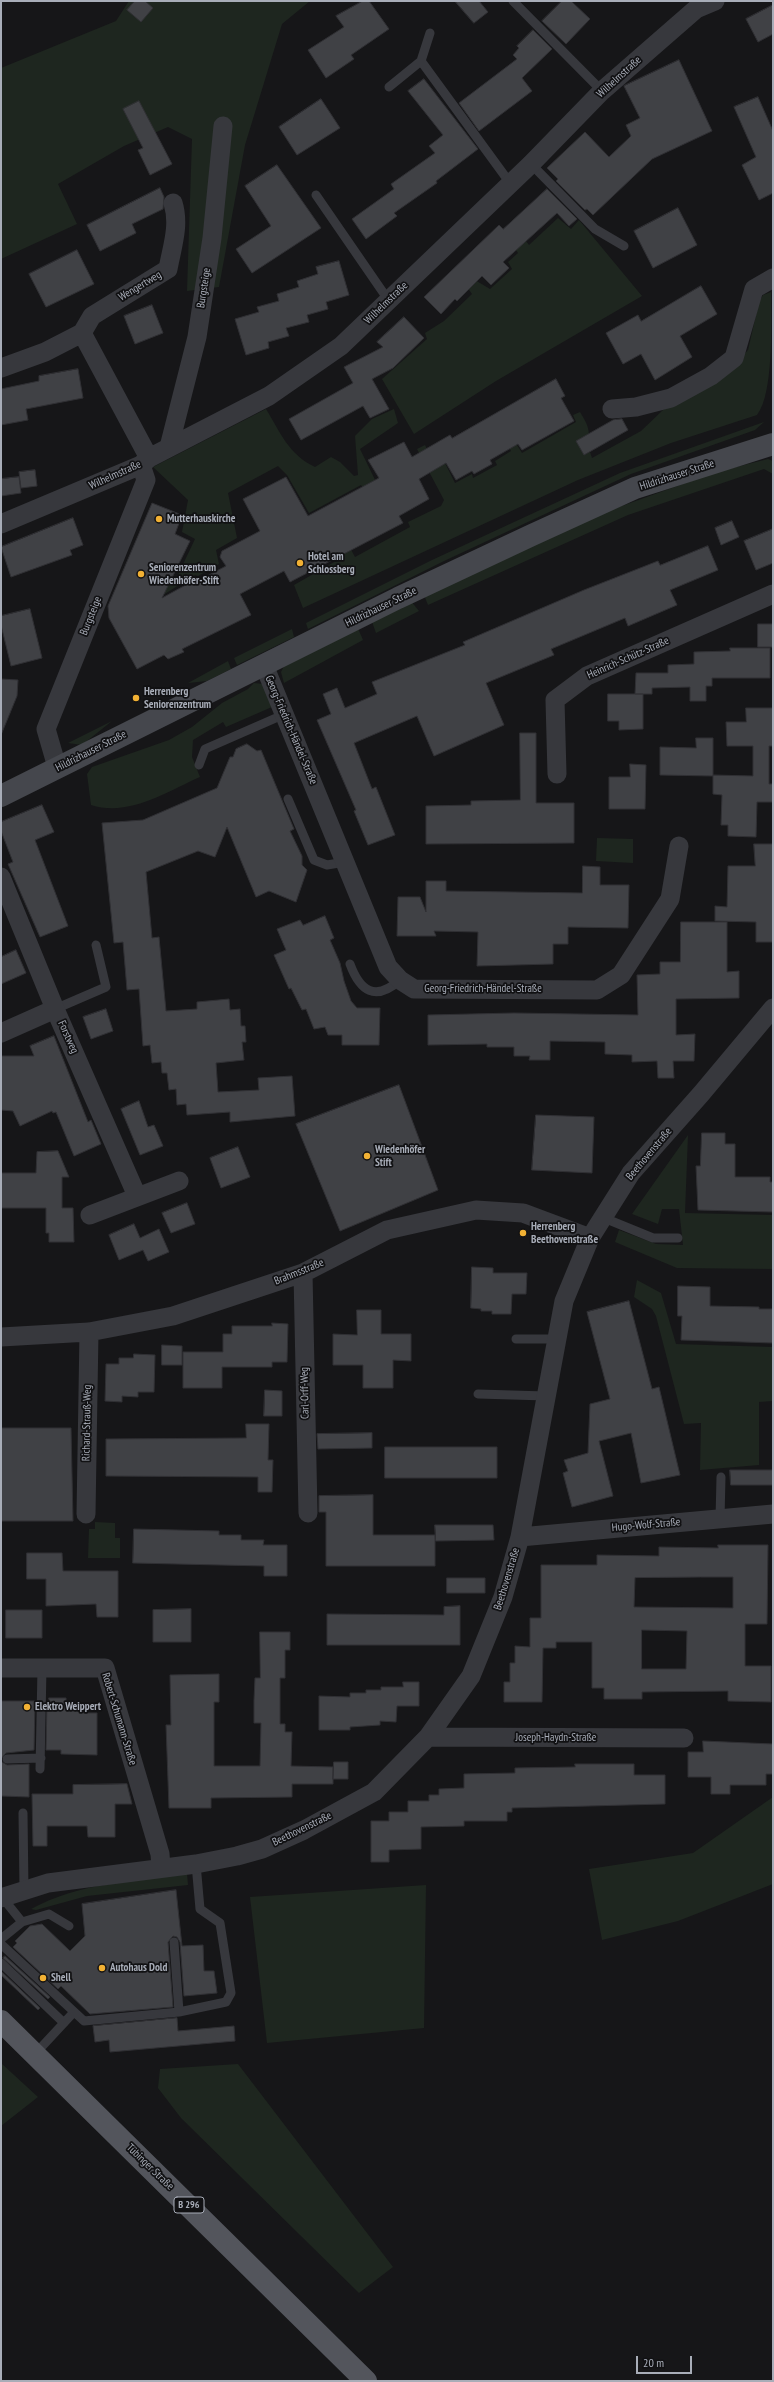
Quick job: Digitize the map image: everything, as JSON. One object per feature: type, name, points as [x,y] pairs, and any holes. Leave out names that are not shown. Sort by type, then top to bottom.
[{"type":"main road","name":"Hildrizhauser Straße","points":[[1,796],[405,595],[635,488],[773,444]]},
{"type":"main road","name":"Tübinger Straße","points":[[1,2021],[366,2381]]},
{"type":"street","name":"Wilhelmstraße","points":[[1,524],[145,461],[169,447],[269,396],[341,346],[531,164],[602,91],[697,5],[715,1]]},
{"type":"street","name":"Burgsteige","points":[[169,447],[197,337],[212,238],[223,126]]},
{"type":"street","name":"Wengertweg","points":[[82,333],[92,316],[168,269],[176,229],[176,213],[173,203]]},
{"type":"street","points":[[612,409],[636,407],[671,398],[711,376],[734,358],[754,289],[773,278]]},
{"type":"street","points":[[1,368],[45,352],[82,333],[145,461]]},
{"type":"street","name":"Burgsteige","points":[[57,767],[46,729],[146,480],[145,461]]},
{"type":"street","name":"Heinrich-Schütz-Straße","points":[[557,774],[555,700],[587,676],[773,594]]},
{"type":"street","name":"Georg-Friedrich-Händel-Straße","points":[[264,665],[388,967],[400,980],[414,989],[598,990],[621,975],[670,899],[679,846]]},
{"type":"street","name":"Forstweg","points":[[1,877],[137,1196]]},
{"type":"street","name":"Beethovenstraße","points":[[1,1897],[48,1883],[196,1864],[237,1856],[262,1848],[304,1830],[374,1792],[428,1737],[471,1676],[503,1597],[520,1537],[564,1301],[590,1238],[631,1173],[701,1094],[773,1008]]},
{"type":"street","points":[[1,1033],[56,1009]]},
{"type":"street","points":[[90,1215],[179,1181]]},
{"type":"street","name":"Brahmsstraße","points":[[1,1337],[89,1332],[173,1316],[303,1272],[387,1230],[476,1210],[523,1213],[590,1238]]},
{"type":"street","name":"Carl-Orff-Weg","points":[[303,1272],[308,1513]]},
{"type":"street","name":"Richard-Strauß-Weg","points":[[86,1514],[89,1332]]},
{"type":"street","name":"Hugo-Wolf-Straße","points":[[520,1537],[773,1514]]},
{"type":"street","name":"Robert-Schumann-Straße","points":[[1,1668],[105,1668],[160,1854],[161,1868]]},
{"type":"street","name":"Joseph-Haydn-Straße","points":[[428,1737],[684,1738]]},
{"type":"lane","points":[[512,1],[602,91]]},
{"type":"lane","points":[[389,87],[421,61],[430,34]]},
{"type":"lane","points":[[421,61],[510,183]]},
{"type":"lane","points":[[531,164],[595,229],[624,246]]},
{"type":"lane","points":[[316,195],[389,301]]},
{"type":"lane","points":[[199,765],[205,749],[285,714]]},
{"type":"lane","points":[[288,799],[314,860],[327,865],[345,862]]},
{"type":"lane","points":[[56,1009],[106,987],[96,945]]},
{"type":"lane","points":[[350,964],[356,981],[364,989],[377,991],[390,988],[400,980]]},
{"type":"lane","points":[[604,1218],[653,1238],[678,1238]]},
{"type":"lane","points":[[516,1338],[556,1339]]},
{"type":"lane","points":[[478,1394],[546,1396]]},
{"type":"lane","points":[[720,1518],[721,1477]]},
{"type":"lane","points":[[40,1769],[42,1668]]},
{"type":"lane","points":[[7,1759],[40,1758]]},
{"type":"lane","points":[[23,1813],[24,1890]]},
{"type":"lane","points":[[1,1944],[84,2021],[179,2012],[226,2002],[230,1993],[220,1922],[200,1909],[196,1864]]},
{"type":"lane","points":[[1,1897],[22,1922]]},
{"type":"lane","points":[[1,1939],[22,1922],[49,1914],[69,1926]]},
{"type":"lane","points":[[174,1942],[179,2012]]},
{"type":"lane","points":[[1,1963],[64,2023]]},
{"type":"lane","points":[[35,2054],[74,2012]]},
{"type":"shaded area","points":[[129,1],[310,1],[282,24],[245,145],[219,287],[187,291],[192,139],[168,127],[124,146],[58,184],[77,224],[1,259],[1,68],[116,21]]},
{"type":"shaded area","points":[[558,218],[571,229],[579,220],[642,296],[496,381],[414,434],[382,379],[427,339],[425,333],[444,321],[472,294],[467,287],[475,280],[490,289],[512,269],[508,262],[518,253],[508,238],[515,227],[529,245]]},
{"type":"shaded area","points":[[771,292],[769,375],[762,405],[757,415],[671,443],[578,480],[303,608],[294,585],[336,561],[320,526],[334,518],[355,557],[410,527],[408,522],[441,506],[444,500],[417,449],[425,445],[436,467],[445,463],[455,483],[472,474],[473,478],[497,465],[495,461],[511,451],[500,431],[507,429],[522,453],[576,422],[573,415],[580,412],[587,424],[589,433],[584,455],[590,452],[592,458],[641,431],[663,410],[729,371],[748,350],[759,302],[763,295]]},
{"type":"shaded area","points":[[266,409],[286,442],[298,456],[315,467],[331,457],[340,462],[354,476],[358,475],[355,436],[372,419],[394,409],[398,423],[360,449],[380,490],[369,496],[361,485],[309,513],[287,475],[278,466],[228,493],[237,538],[216,550],[219,564],[198,576],[195,575],[155,600],[163,577],[176,579],[195,539],[182,532],[188,500],[153,467]]},
{"type":"shaded area","points":[[764,422],[755,430],[631,474],[444,561],[308,629],[306,623],[432,560],[620,473]]},
{"type":"shaded area","points":[[768,459],[773,461],[773,474],[764,469],[628,515],[428,605],[424,595],[608,511],[716,472]]},
{"type":"shaded area","points":[[410,600],[419,611],[376,633],[371,619]]},
{"type":"shaded area","points":[[357,626],[363,640],[284,683],[281,672],[284,666]]},
{"type":"shaded area","points":[[292,629],[294,637],[237,665],[234,658]]},
{"type":"shaded area","points":[[228,661],[231,669],[207,681],[188,683]]},
{"type":"shaded area","points":[[254,683],[263,684],[272,707],[226,727],[223,722],[193,740],[192,757],[200,777],[161,796],[133,805],[119,808],[105,808],[91,805],[87,774],[92,767],[169,740],[192,727],[222,703],[248,689]]},
{"type":"shaded area","points":[[112,721],[82,745],[68,743]]},
{"type":"shaded area","points":[[597,838],[633,839],[633,863],[596,861]]},
{"type":"shaded area","points":[[688,1135],[685,1213],[773,1215],[773,1269],[677,1268],[615,1242],[619,1230],[656,1244],[683,1245],[679,1209],[662,1209],[658,1224],[632,1214]]},
{"type":"shaded area","points":[[637,1280],[661,1293],[676,1344],[773,1347],[773,1401],[759,1402],[759,1465],[700,1470],[701,1423],[684,1424],[656,1316],[652,1309],[634,1297]]},
{"type":"shaded area","points":[[95,1522],[115,1523],[115,1538],[120,1538],[120,1558],[88,1558],[89,1529],[95,1529]]},
{"type":"shaded area","points":[[773,1797],[773,1884],[678,1921],[602,1940],[589,1869],[693,1853]]},
{"type":"shaded area","points":[[187,1874],[188,1885],[87,1896],[36,1910],[31,1909],[49,1900],[87,1888],[127,1881]]},
{"type":"shaded area","points":[[426,1885],[424,2028],[267,2043],[250,1897]]},
{"type":"shaded area","points":[[1,2063],[38,2097],[1,2126]]},
{"type":"shaded area","points":[[238,2064],[393,2267],[359,2293],[181,2118],[158,2088],[160,2069]]},
{"type":"building","points":[[135,1],[145,1],[153,8],[141,22],[127,10]]},
{"type":"building","points":[[363,1],[369,1],[389,29],[351,55],[354,59],[326,78],[308,50],[344,27],[336,16]]},
{"type":"building","points":[[455,1],[479,1],[488,12],[474,23]]},
{"type":"building","points":[[562,1],[571,1],[590,19],[566,44],[542,21]]},
{"type":"building","points":[[773,5],[773,34],[758,42],[746,19]]},
{"type":"building","points":[[533,30],[552,49],[522,78],[532,91],[479,131],[459,103],[517,59],[513,55],[519,48],[517,46]]},
{"type":"building","points":[[679,60],[712,131],[652,159],[593,215],[587,209],[585,210],[556,181],[558,179],[547,168],[585,132],[609,157],[631,136],[626,125],[640,118],[624,86]]},
{"type":"building","points":[[424,79],[478,149],[436,181],[437,183],[394,213],[397,216],[366,239],[352,219],[394,189],[391,184],[435,153],[429,146],[443,135],[408,91]]},
{"type":"building","points":[[758,97],[773,131],[773,193],[759,200],[742,165],[756,157],[734,107]]},
{"type":"building","points":[[321,99],[340,128],[297,155],[279,127]]},
{"type":"building","points":[[139,101],[172,164],[150,175],[138,150],[143,148],[123,109]]},
{"type":"building","points":[[277,165],[321,228],[252,273],[236,249],[271,226],[245,186]]},
{"type":"building","points":[[160,188],[164,197],[163,209],[132,224],[136,233],[100,251],[87,225]]},
{"type":"building","points":[[547,189],[577,219],[569,226],[557,213],[503,262],[509,268],[491,285],[482,276],[457,301],[455,299],[441,314],[424,297],[499,225],[503,229]]},
{"type":"building","points":[[678,208],[697,245],[653,268],[634,231]]},
{"type":"building","points":[[77,250],[94,284],[46,307],[29,274]]},
{"type":"building","points":[[339,261],[349,295],[326,302],[328,309],[307,315],[309,322],[286,328],[289,336],[268,342],[269,348],[246,355],[235,319],[259,312],[257,307],[279,301],[277,294],[299,287],[297,281],[318,274],[316,267]]},
{"type":"building","points":[[701,286],[717,314],[680,336],[692,357],[655,380],[641,354],[623,364],[606,333],[638,315],[641,321]]},
{"type":"building","points":[[152,305],[163,333],[135,344],[124,316]]},
{"type":"building","points":[[404,317],[424,338],[393,368],[372,379],[389,409],[370,418],[363,406],[301,440],[289,419],[353,383],[344,367],[383,347],[377,342]]},
{"type":"building","points":[[78,369],[83,398],[26,409],[28,420],[1,425],[1,389],[39,381],[39,376]]},
{"type":"building","points":[[556,379],[565,396],[561,398],[574,421],[522,450],[518,444],[490,460],[492,464],[474,474],[472,471],[456,480],[446,463],[419,479],[429,499],[399,516],[403,523],[290,582],[284,571],[240,594],[251,615],[182,649],[184,652],[168,659],[164,655],[137,669],[109,618],[108,606],[152,503],[182,515],[175,534],[190,541],[162,598],[193,581],[194,583],[226,566],[220,557],[222,551],[260,531],[243,499],[286,477],[308,516],[379,478],[368,460],[404,442],[412,457],[450,435],[452,438]]},
{"type":"building","points":[[622,419],[628,430],[584,455],[576,441],[613,420]]},
{"type":"building","points":[[35,470],[37,486],[21,488],[19,472]]},
{"type":"building","points":[[19,477],[21,493],[1,496],[1,479]]},
{"type":"building","points":[[73,518],[83,545],[70,550],[72,555],[11,577],[1,547]]},
{"type":"building","points":[[732,521],[739,537],[721,545],[715,528]]},
{"type":"building","points":[[773,529],[773,563],[756,570],[744,541]]},
{"type":"building","points":[[708,546],[718,570],[670,590],[677,605],[628,626],[625,618],[551,649],[554,655],[486,683],[504,725],[434,756],[417,716],[354,743],[372,789],[376,787],[395,835],[368,845],[354,811],[356,810],[317,720],[331,714],[323,694],[337,688],[345,708],[377,694],[372,682],[465,645],[463,642],[584,590],[658,561],[660,565]]},
{"type":"building","points":[[30,609],[42,658],[11,666],[1,625],[1,616]]},
{"type":"building","points":[[758,624],[773,624],[773,647],[758,647]]},
{"type":"building","points":[[730,648],[770,648],[770,678],[712,678],[712,686],[706,686],[706,701],[690,701],[690,687],[652,688],[652,694],[635,694],[636,673],[668,673],[668,665],[694,664],[694,652],[730,651]]},
{"type":"building","points":[[1,679],[18,680],[17,696],[1,735]]},
{"type":"building","points":[[608,694],[643,694],[643,729],[619,730],[619,721],[608,721]]},
{"type":"building","points":[[746,708],[773,708],[773,746],[769,746],[769,784],[773,784],[773,802],[757,802],[756,837],[728,836],[728,825],[721,825],[722,795],[713,794],[713,775],[753,776],[753,746],[727,746],[726,722],[746,722]]},
{"type":"building","points":[[520,733],[536,733],[536,803],[574,803],[574,843],[426,844],[426,806],[471,805],[471,801],[520,800]]},
{"type":"building","points":[[696,738],[713,738],[713,776],[660,775],[660,747],[696,748]]},
{"type":"building","points":[[247,744],[257,751],[261,750],[294,829],[290,831],[302,856],[302,865],[307,870],[296,902],[269,891],[256,897],[227,827],[215,857],[198,851],[146,872],[152,938],[159,937],[166,1011],[197,1009],[197,1002],[229,999],[230,1010],[240,1009],[241,1026],[245,1026],[246,1042],[242,1042],[244,1060],[216,1063],[218,1092],[259,1090],[258,1078],[292,1076],[295,1116],[230,1122],[230,1112],[187,1115],[186,1104],[177,1105],[176,1089],[169,1090],[167,1073],[162,1073],[161,1062],[152,1063],[150,1045],[143,1046],[139,989],[127,990],[123,942],[114,943],[102,823],[143,820],[217,788],[230,757],[233,757],[236,749]]},
{"type":"building","points":[[630,764],[646,765],[645,809],[609,809],[609,777],[630,777]]},
{"type":"building","points":[[42,805],[54,832],[35,840],[68,926],[40,937],[8,864],[13,862],[1,831],[1,822]]},
{"type":"building","points":[[754,844],[773,844],[773,942],[756,942],[756,922],[715,921],[715,906],[727,907],[728,866],[755,866]]},
{"type":"building","points":[[583,866],[600,867],[600,885],[629,885],[628,928],[568,927],[568,944],[553,944],[553,964],[477,966],[478,932],[434,931],[436,936],[397,936],[398,897],[420,897],[426,912],[426,881],[446,881],[446,891],[582,893]]},
{"type":"building","points":[[325,916],[334,938],[330,940],[340,963],[351,1001],[357,1008],[380,1008],[379,1045],[342,1045],[342,1035],[328,1035],[325,1027],[314,1029],[306,1009],[302,1010],[291,988],[289,989],[274,955],[286,950],[277,929],[300,920],[303,925]]},
{"type":"building","points":[[681,922],[727,922],[727,972],[739,971],[739,998],[676,999],[676,1035],[695,1034],[694,1061],[673,1061],[674,1078],[658,1078],[657,1061],[632,1062],[632,1055],[605,1054],[605,1042],[550,1041],[550,1060],[529,1060],[530,1056],[514,1056],[514,1047],[487,1047],[487,1044],[428,1045],[428,1015],[514,1013],[638,1015],[637,975],[660,974],[660,962],[680,962]]},
{"type":"building","points":[[16,950],[26,973],[1,984],[1,957]]},
{"type":"building","points":[[106,1009],[113,1031],[91,1039],[83,1017]]},
{"type":"building","points":[[54,1036],[88,1122],[91,1120],[101,1144],[74,1156],[56,1112],[53,1113],[52,1111],[20,1126],[13,1111],[1,1110],[1,1056],[34,1056],[30,1046]]},
{"type":"building","name":"Wiedenhöfer Stift","points":[[399,1085],[438,1190],[340,1231],[296,1124]]},
{"type":"building","points":[[139,1101],[148,1127],[154,1125],[163,1146],[140,1155],[121,1109]]},
{"type":"building","points":[[536,1115],[594,1117],[592,1173],[532,1170]]},
{"type":"building","points":[[702,1133],[725,1133],[725,1144],[735,1144],[735,1177],[770,1177],[770,1182],[773,1182],[773,1212],[698,1210],[696,1166],[700,1166]]},
{"type":"building","points":[[238,1147],[250,1177],[221,1188],[210,1158]]},
{"type":"building","points":[[58,1151],[69,1177],[62,1177],[62,1208],[73,1208],[74,1242],[49,1242],[49,1233],[46,1233],[46,1208],[1,1208],[1,1173],[36,1173],[37,1152]]},
{"type":"building","points":[[187,1203],[195,1224],[171,1233],[162,1213]]},
{"type":"building","points":[[134,1224],[140,1238],[159,1229],[169,1252],[148,1261],[143,1250],[119,1260],[109,1235]]},
{"type":"building","points":[[472,1267],[493,1268],[493,1273],[527,1273],[526,1294],[512,1294],[511,1314],[492,1314],[492,1311],[481,1311],[481,1309],[471,1308]]},
{"type":"building","points":[[678,1286],[710,1287],[710,1306],[759,1307],[759,1309],[773,1309],[773,1343],[681,1340],[682,1316],[678,1316]]},
{"type":"building","points":[[629,1301],[652,1389],[659,1387],[680,1475],[641,1483],[631,1433],[599,1441],[613,1496],[572,1507],[563,1473],[568,1471],[564,1460],[588,1453],[590,1404],[610,1399],[587,1312]]},
{"type":"building","points":[[357,1310],[381,1310],[381,1334],[411,1334],[411,1361],[393,1360],[393,1388],[363,1388],[363,1365],[333,1365],[333,1334],[357,1335]]},
{"type":"building","points":[[272,1323],[288,1324],[287,1362],[272,1362],[272,1367],[222,1367],[222,1388],[183,1388],[183,1352],[223,1352],[223,1334],[232,1334],[232,1326],[272,1326]]},
{"type":"building","points":[[162,1345],[182,1346],[182,1365],[162,1365]]},
{"type":"building","points":[[134,1354],[155,1355],[154,1392],[138,1392],[138,1397],[122,1396],[122,1402],[105,1401],[106,1364],[119,1364],[119,1358],[133,1358]]},
{"type":"building","points":[[265,1390],[282,1391],[282,1416],[264,1416]]},
{"type":"building","points":[[246,1424],[269,1424],[268,1460],[273,1460],[272,1492],[258,1492],[258,1477],[106,1476],[106,1439],[246,1438]]},
{"type":"building","points":[[1,1428],[71,1428],[73,1521],[1,1521]]},
{"type":"building","points":[[372,1433],[372,1448],[318,1449],[317,1434]]},
{"type":"building","points":[[385,1447],[497,1447],[497,1478],[385,1478]]},
{"type":"building","points":[[730,1470],[773,1470],[773,1485],[731,1485]]},
{"type":"building","points":[[373,1495],[373,1535],[435,1535],[435,1566],[326,1566],[326,1512],[319,1512],[319,1496]]},
{"type":"building","points":[[435,1525],[493,1525],[494,1540],[436,1541]]},
{"type":"building","points":[[134,1529],[219,1531],[219,1535],[241,1535],[241,1540],[264,1540],[263,1545],[287,1545],[287,1576],[264,1576],[264,1566],[133,1563]]},
{"type":"building","points":[[718,1545],[768,1545],[767,1624],[745,1624],[745,1666],[771,1666],[771,1702],[728,1701],[728,1691],[642,1692],[642,1699],[604,1699],[604,1688],[592,1688],[592,1642],[556,1642],[556,1648],[543,1648],[542,1702],[504,1702],[504,1682],[510,1682],[510,1663],[515,1663],[515,1646],[530,1647],[530,1618],[541,1618],[541,1565],[597,1565],[597,1555],[659,1556],[659,1547],[718,1548]],"holes":[[[733,1577],[733,1608],[634,1607],[635,1578]],[[642,1630],[687,1631],[686,1669],[642,1669]]]},
{"type":"building","points":[[27,1553],[62,1553],[63,1571],[118,1571],[118,1617],[97,1617],[96,1604],[46,1606],[46,1579],[27,1579]]},
{"type":"building","points":[[447,1578],[485,1578],[485,1593],[447,1593]]},
{"type":"building","points":[[460,1606],[460,1645],[327,1645],[327,1614],[444,1615],[444,1607]]},
{"type":"building","points":[[191,1609],[191,1642],[153,1642],[153,1610]]},
{"type":"building","points":[[6,1610],[42,1610],[42,1638],[6,1638]]},
{"type":"building","points":[[260,1632],[290,1632],[290,1650],[285,1650],[285,1678],[280,1678],[280,1724],[285,1724],[285,1732],[292,1732],[291,1766],[333,1767],[333,1784],[292,1784],[292,1797],[211,1798],[211,1808],[169,1808],[166,1725],[171,1725],[170,1675],[219,1674],[219,1702],[214,1702],[214,1766],[260,1766],[261,1723],[254,1723],[254,1700],[255,1678],[260,1678]]},
{"type":"building","points":[[403,1682],[419,1682],[419,1706],[397,1706],[396,1722],[380,1721],[380,1725],[350,1727],[350,1730],[319,1730],[319,1696],[350,1697],[350,1693],[366,1693],[366,1690],[381,1690],[381,1687],[403,1687]]},
{"type":"building","points":[[49,1698],[66,1698],[66,1704],[83,1704],[83,1713],[97,1713],[97,1755],[61,1754],[61,1750],[46,1750],[47,1701],[49,1701]]},
{"type":"building","points":[[1,1701],[35,1701],[34,1750],[6,1753],[1,1759]]},
{"type":"building","points":[[703,1741],[773,1744],[773,1774],[766,1774],[766,1785],[730,1785],[730,1794],[711,1794],[711,1777],[688,1777],[688,1752],[703,1752]]},
{"type":"building","points":[[1,1759],[2,1762],[7,1765],[29,1764],[29,1797],[1,1796]]},
{"type":"building","points":[[334,1762],[348,1762],[348,1779],[333,1779]]},
{"type":"building","points":[[575,1764],[634,1764],[634,1775],[665,1775],[665,1804],[512,1808],[512,1812],[507,1812],[507,1821],[464,1821],[464,1826],[421,1827],[421,1849],[389,1850],[389,1862],[371,1862],[371,1821],[389,1821],[389,1812],[408,1812],[408,1801],[429,1801],[429,1795],[439,1795],[439,1789],[464,1788],[464,1774],[515,1773],[515,1768],[575,1767]]},
{"type":"building","points":[[127,1784],[132,1804],[115,1804],[115,1837],[88,1837],[87,1826],[47,1826],[47,1846],[33,1846],[32,1794],[73,1794],[73,1785]]},
{"type":"building","name":"Autohaus Dold","points":[[176,1890],[182,1946],[203,1945],[204,1971],[214,1971],[217,1993],[184,1996],[180,1942],[177,1937],[173,1936],[168,1942],[173,2007],[90,2014],[61,1986],[58,1989],[13,1947],[17,1943],[15,1941],[30,1926],[42,1924],[70,1951],[85,1936],[82,1904]]},
{"type":"building","points":[[5,1956],[50,1997],[48,1999],[3,1958]]},
{"type":"building","points":[[1,1971],[40,2008],[38,2010],[1,1975]]},
{"type":"building","points":[[177,2018],[178,2031],[234,2026],[235,2041],[110,2052],[109,2040],[95,2042],[93,2026]]},
{"type":"place","name":"Mutterhauskirche","points":[[159,519]]},
{"type":"place","name":"Hotel am Schlossberg","points":[[300,563]]},
{"type":"place","name":"Seniorenzentrum Wiedenhöfer-Stift","points":[[141,574]]},
{"type":"place","name":"Herrenberg Seniorenzentrum","points":[[136,698]]},
{"type":"place","name":"Wiedenhöfer Stift","points":[[367,1156]]},
{"type":"place","name":"Herrenberg Beethovenstraße","points":[[523,1233]]},
{"type":"place","name":"Elektro Weippert","points":[[27,1707]]},
{"type":"place","name":"Autohaus Dold","points":[[102,1968]]},
{"type":"place","name":"Shell","points":[[43,1978]]}]
